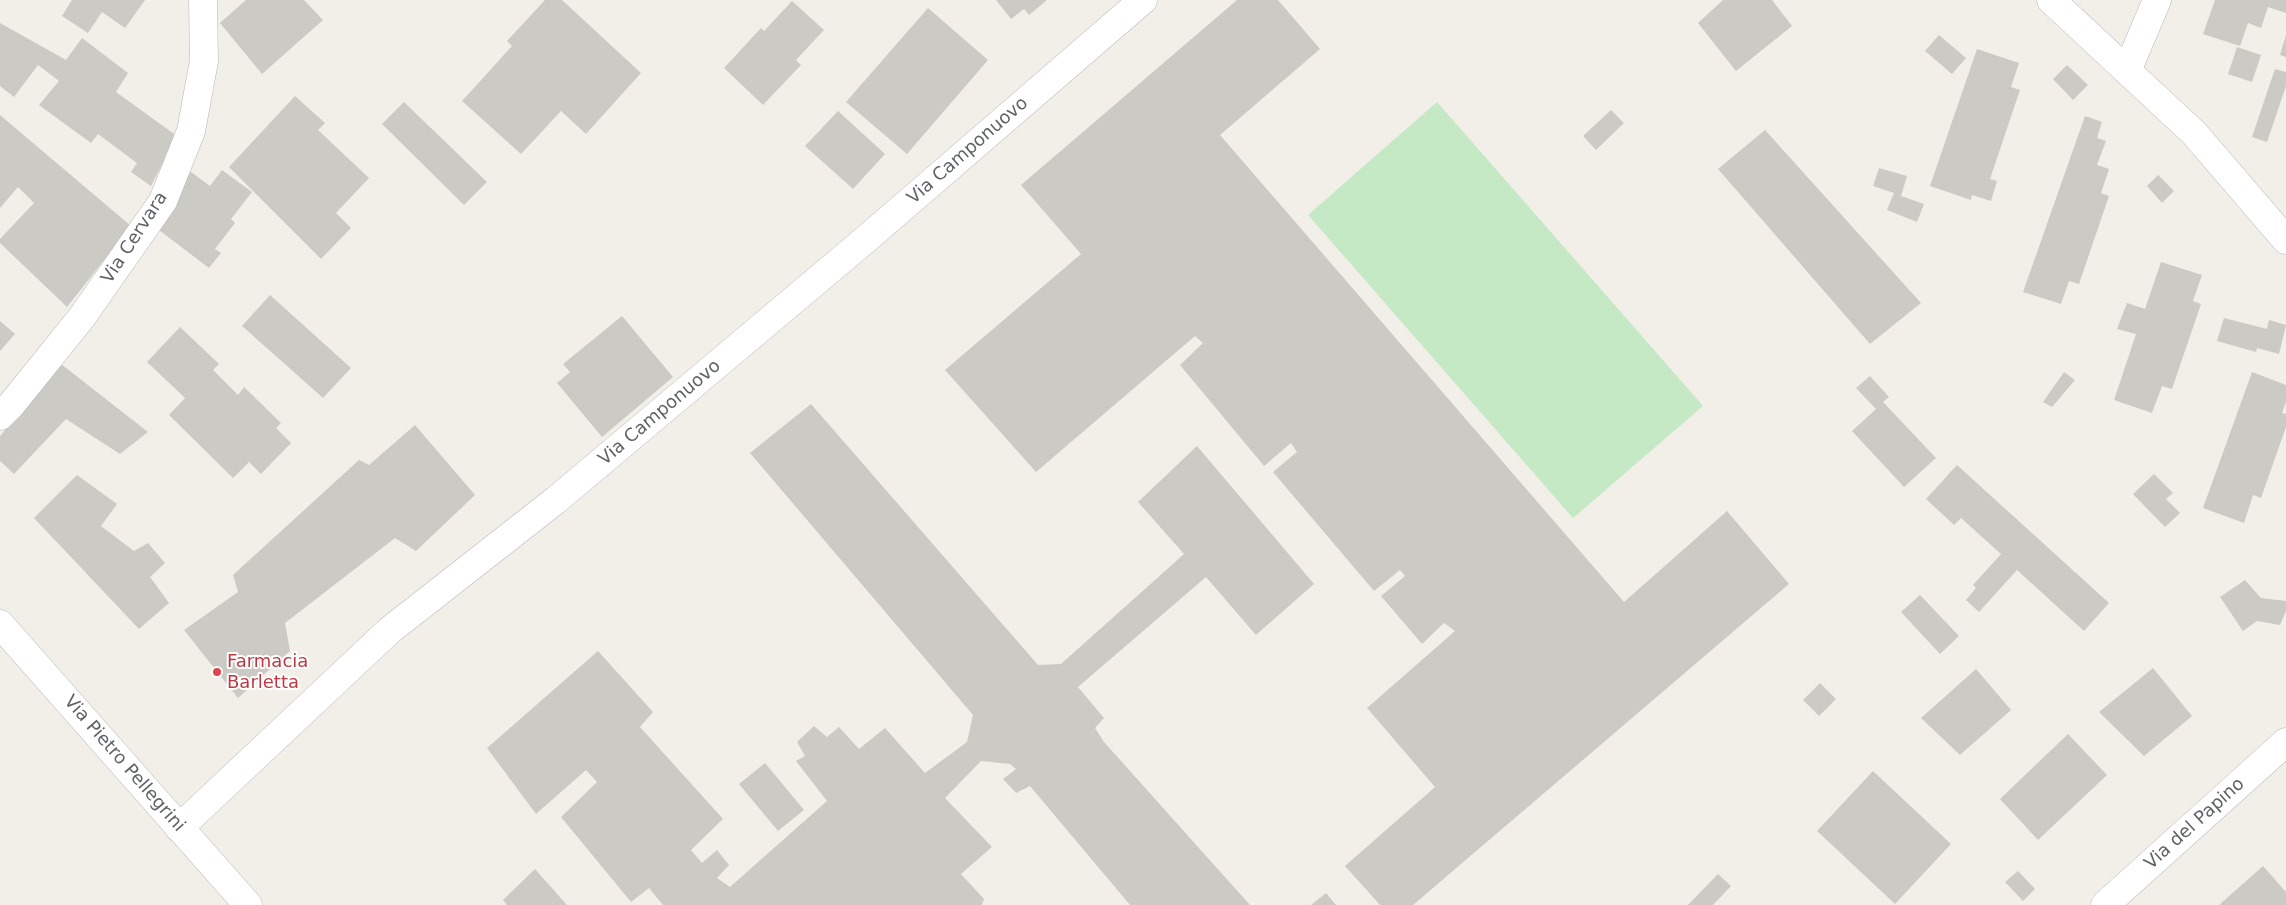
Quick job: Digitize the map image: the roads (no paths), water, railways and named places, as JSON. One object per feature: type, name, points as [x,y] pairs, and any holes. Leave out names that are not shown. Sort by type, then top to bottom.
[{"type":"street","name":"Via Cervara","points":[[0,416],[82,317],[163,201],[192,122],[204,61],[203,0]]},
{"type":"street","name":"Via Camponuovo","points":[[180,828],[390,630],[564,494],[865,240],[1143,0]]},
{"type":"street","points":[[2051,0],[2194,133],[2286,240]]},
{"type":"street","points":[[2126,70],[2157,0]]},
{"type":"street","name":"Via Pietro Pellegrini","points":[[0,624],[248,905]]},
{"type":"street","name":"Via del Papino","points":[[2105,905],[2286,742]]},
{"type":"place","name":"Farmacia Barletta","points":[[217,672]]}]
